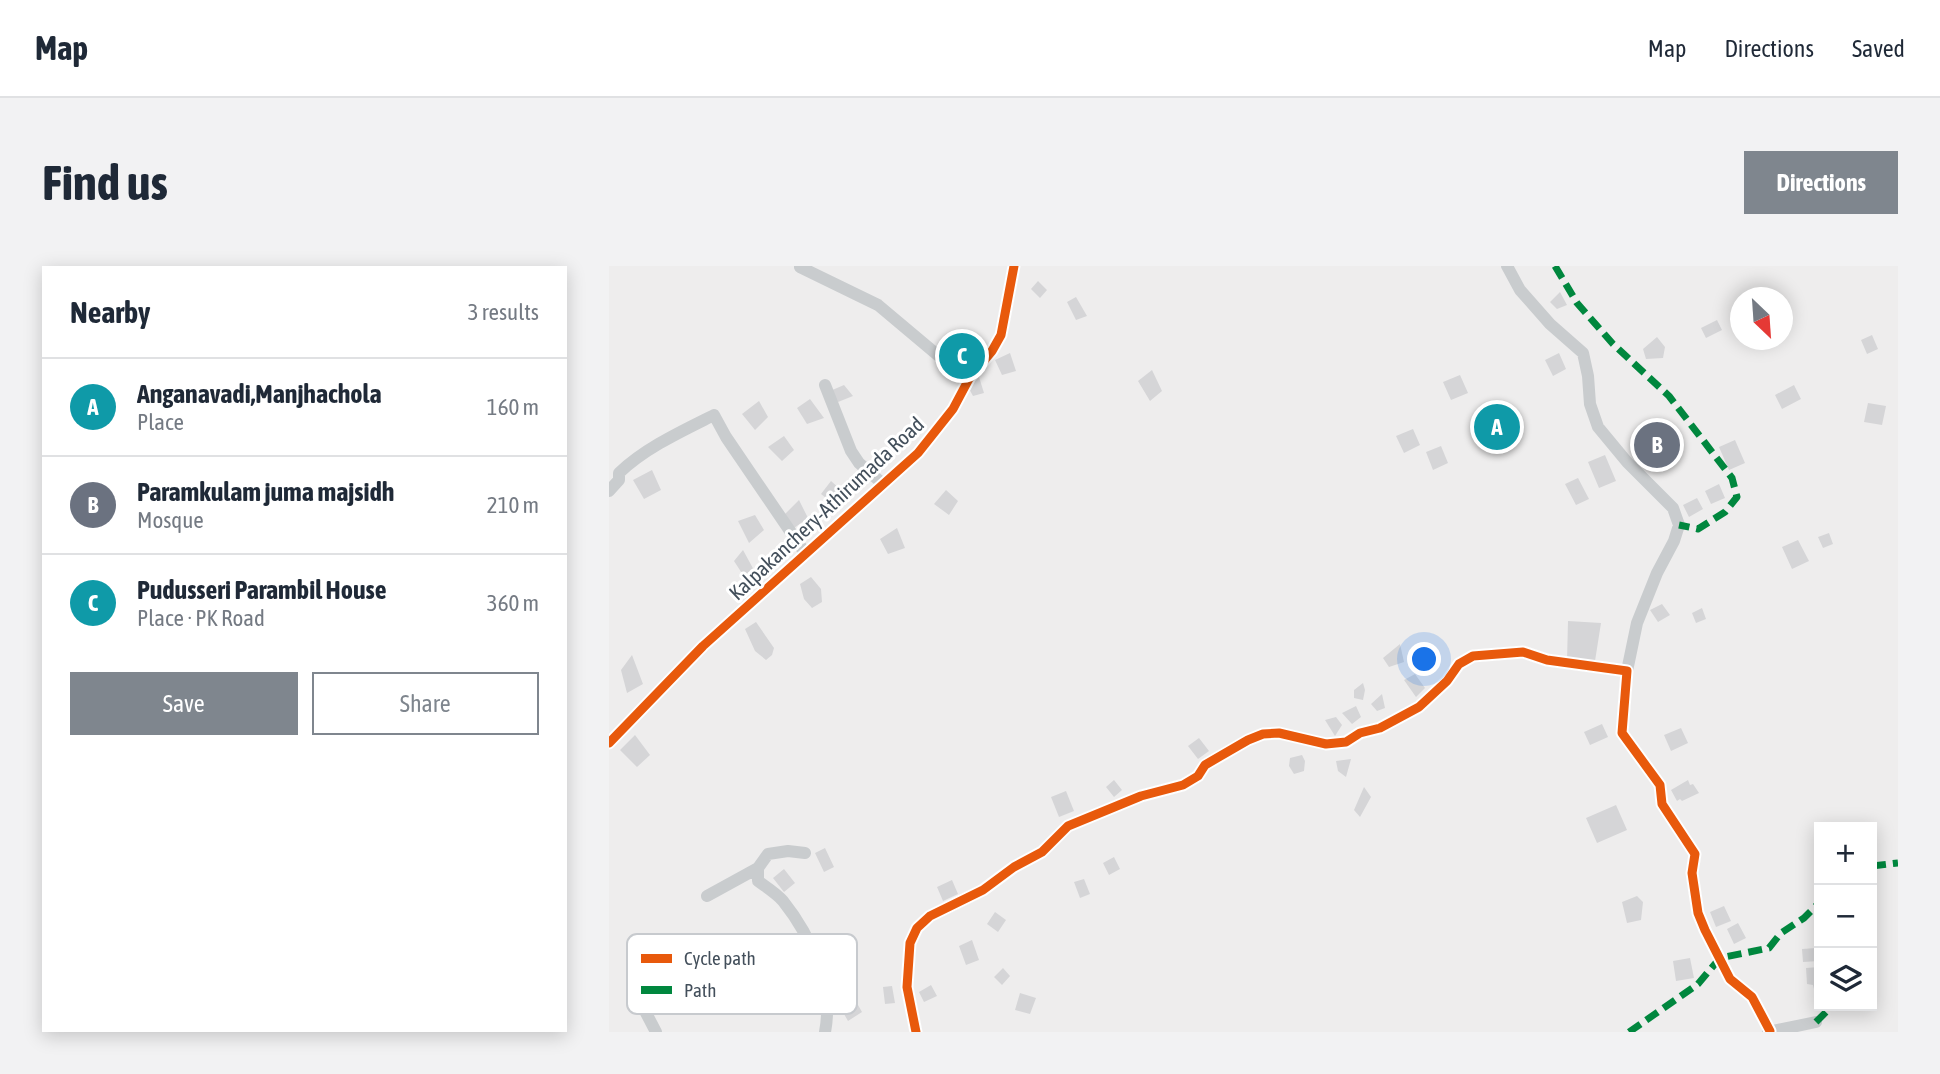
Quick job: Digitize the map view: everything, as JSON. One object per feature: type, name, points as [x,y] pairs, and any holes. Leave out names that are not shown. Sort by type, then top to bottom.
[{"type":"street","name":"Kalpakanchery-Athirumada Road","points":[[609,743],[703,646],[918,453],[953,409],[970,377],[992,352],[1001,335],[1014,266]]},
{"type":"street","points":[[1507,266],[1520,290],[1550,324],[1583,353],[1590,404],[1598,428],[1627,463],[1673,508],[1679,525],[1637,623],[1627,671],[1622,733],[1660,785],[1663,804],[1695,854],[1692,873],[1698,913],[1730,979],[1752,997],[1769,1031],[1816,1022]]},
{"type":"street","points":[[800,267],[878,305],[953,368],[970,377]]},
{"type":"street","points":[[825,384],[851,451],[859,463],[883,484]]},
{"type":"street","points":[[609,491],[619,480],[619,473],[629,464],[676,434],[714,415],[805,553]]},
{"type":"street","points":[[916,1032],[907,987],[910,943],[917,928],[930,916],[983,890],[1014,867],[1042,852],[1068,826],[1141,796],[1183,785],[1198,776],[1205,765],[1263,734],[1279,733],[1326,744],[1346,742],[1360,733],[1380,728],[1419,708],[1447,681],[1459,664],[1473,656],[1523,652],[1546,660],[1627,671]]},
{"type":"street","points":[[707,896],[758,868],[768,854],[788,851],[805,853]]},
{"type":"street","points":[[758,868],[758,881],[782,900],[803,934]]},
{"type":"street","points":[[647,1014],[656,1032]]},
{"type":"street","points":[[825,1032],[826,1014]]},
{"type":"building","points":[[1038,281],[1047,290],[1040,298],[1031,289]]},
{"type":"building","points":[[1560,292],[1567,305],[1557,309],[1550,302]]},
{"type":"building","points":[[1076,297],[1087,316],[1076,320],[1067,302]]},
{"type":"building","points":[[1717,320],[1722,330],[1706,338],[1701,328]]},
{"type":"building","points":[[1872,335],[1878,349],[1867,354],[1861,340]]},
{"type":"building","points":[[1657,337],[1665,347],[1663,358],[1646,359],[1643,349]]},
{"type":"building","points":[[962,344],[975,354],[962,368],[949,359]]},
{"type":"building","points":[[1010,353],[1016,371],[1002,375],[995,360]]},
{"type":"building","points":[[1559,353],[1566,369],[1553,376],[1545,360]]},
{"type":"building","points":[[1152,370],[1162,391],[1150,401],[1138,381]]},
{"type":"building","points":[[1460,375],[1468,393],[1451,400],[1443,382]]},
{"type":"building","points":[[979,377],[984,393],[973,396],[967,385]]},
{"type":"building","points":[[844,385],[853,396],[838,402],[830,391]]},
{"type":"building","points":[[1794,385],[1801,399],[1782,409],[1775,395]]},
{"type":"building","points":[[810,399],[824,418],[807,424],[797,408]]},
{"type":"building","points":[[759,401],[768,417],[755,430],[742,414]]},
{"type":"building","points":[[1868,403],[1886,406],[1882,425],[1864,422]]},
{"type":"building","points":[[1502,416],[1508,430],[1493,437],[1487,424]]},
{"type":"building","points":[[1413,429],[1420,445],[1404,453],[1396,436]]},
{"type":"building","points":[[784,436],[794,450],[782,461],[768,447]]},
{"type":"building","points":[[1735,440],[1745,463],[1729,470],[1719,447]]},
{"type":"building","points":[[1441,446],[1448,463],[1433,470],[1426,452]]},
{"type":"building","points":[[1605,455],[1616,481],[1599,488],[1588,462]]},
{"type":"building","points":[[652,470],[661,490],[644,499],[633,480]]},
{"type":"building","points":[[1578,478],[1589,499],[1576,505],[1565,484]]},
{"type":"building","points":[[831,481],[840,489],[831,502],[821,494]]},
{"type":"building","points":[[1719,484],[1725,498],[1711,504],[1705,491]]},
{"type":"building","points":[[946,490],[958,501],[949,515],[934,504]]},
{"type":"building","points":[[1697,498],[1703,509],[1689,517],[1683,505]]},
{"type":"building","points":[[799,500],[808,518],[794,528],[785,514]]},
{"type":"building","points":[[755,515],[764,530],[749,543],[738,521]]},
{"type":"building","points":[[897,528],[905,548],[888,554],[880,539]]},
{"type":"building","points":[[1829,533],[1833,544],[1823,548],[1818,537]]},
{"type":"building","points":[[1798,540],[1809,561],[1792,569],[1782,547]]},
{"type":"building","points":[[743,550],[755,572],[745,578],[734,561]]},
{"type":"building","points":[[811,577],[821,589],[822,602],[812,608],[804,599],[800,584]]},
{"type":"building","points":[[1662,604],[1670,615],[1658,622],[1650,610]]},
{"type":"building","points":[[1702,608],[1706,619],[1696,623],[1692,613]]},
{"type":"building","points":[[1568,621],[1601,623],[1595,661],[1567,661]]},
{"type":"building","points":[[756,622],[774,648],[772,655],[766,660],[755,651],[745,629]]},
{"type":"building","points":[[1400,644],[1404,662],[1389,667],[1383,658]]},
{"type":"building","points":[[632,655],[643,684],[627,693],[621,670]]},
{"type":"building","points":[[1415,674],[1425,688],[1416,697],[1404,680]]},
{"type":"building","points":[[1363,683],[1363,700],[1354,698],[1354,690]]},
{"type":"building","points":[[1382,694],[1385,708],[1377,711],[1371,704]]},
{"type":"building","points":[[1356,706],[1361,717],[1352,724],[1342,713]]},
{"type":"building","points":[[1336,717],[1342,725],[1335,736],[1325,720]]},
{"type":"building","points":[[1602,724],[1608,737],[1590,745],[1584,732]]},
{"type":"building","points":[[1681,728],[1688,743],[1671,751],[1664,735]]},
{"type":"building","points":[[635,735],[650,755],[637,767],[620,750]]},
{"type":"building","points":[[1199,738],[1209,751],[1198,759],[1188,746]]},
{"type":"building","points":[[1302,755],[1305,761],[1304,771],[1294,774],[1289,766],[1290,758]]},
{"type":"building","points":[[1351,759],[1346,777],[1338,771],[1336,761]]},
{"type":"building","points":[[1114,780],[1122,790],[1114,797],[1106,787]]},
{"type":"building","points":[[1688,780],[1699,793],[1677,801],[1671,790]]},
{"type":"building","points":[[1364,787],[1371,797],[1360,817],[1354,810]]},
{"type":"building","points":[[1066,791],[1074,811],[1059,817],[1051,797]]},
{"type":"building","points":[[1616,805],[1627,830],[1597,843],[1586,818]]},
{"type":"building","points":[[825,848],[834,867],[824,872],[815,853]]},
{"type":"building","points":[[1114,857],[1120,869],[1109,875],[1103,863]]},
{"type":"building","points":[[784,869],[795,883],[784,892],[773,878]]},
{"type":"building","points":[[1084,879],[1090,894],[1080,898],[1074,882]]},
{"type":"building","points":[[952,880],[958,894],[943,901],[937,887]]},
{"type":"building","points":[[1637,896],[1643,902],[1641,920],[1627,923],[1622,902]]},
{"type":"building","points":[[1724,906],[1731,921],[1716,927],[1710,912]]},
{"type":"building","points":[[995,912],[1006,920],[998,932],[987,924]]},
{"type":"building","points":[[1738,923],[1746,938],[1734,944],[1727,929]]},
{"type":"building","points":[[972,940],[979,960],[966,965],[959,946]]},
{"type":"building","points":[[1814,948],[1814,961],[1803,962],[1802,949]]},
{"type":"building","points":[[1690,958],[1694,978],[1676,981],[1673,961]]},
{"type":"building","points":[[1814,967],[1814,989],[1813,985],[1807,984],[1806,968]]},
{"type":"building","points":[[1003,968],[1010,976],[1002,985],[994,977]]},
{"type":"building","points":[[931,985],[937,996],[924,1002],[919,992]]},
{"type":"building","points":[[892,986],[895,1003],[885,1004],[883,987]]},
{"type":"building","points":[[1020,993],[1036,998],[1030,1014],[1015,1010]]},
{"type":"building","points":[[857,1003],[862,1012],[848,1021],[844,1014],[857,1014]]},
{"type":"marked path","points":[[1555,266],[1577,303],[1613,344],[1669,396],[1732,478],[1737,497],[1725,512],[1698,529],[1679,525]]},
{"type":"marked path","points":[[1877,865],[1898,863]]},
{"type":"marked path","points":[[1629,1032],[1698,984],[1720,958],[1769,948],[1781,933],[1814,908]]},
{"type":"marked path","points":[[1816,1022],[1827,1011]]},
{"type":"cycle path","points":[[609,743],[703,646],[918,453],[953,409],[970,377],[992,351],[1001,335],[1014,266]]},
{"type":"cycle path","points":[[916,1032],[907,987],[910,943],[917,928],[930,916],[983,890],[1014,867],[1042,852],[1068,826],[1141,796],[1183,785],[1198,776],[1205,765],[1263,734],[1279,733],[1326,744],[1346,742],[1419,707],[1447,681],[1459,664],[1473,656],[1523,652],[1547,660],[1627,671],[1622,733],[1660,785],[1662,804],[1695,854],[1692,873],[1698,913],[1705,930],[1730,979],[1752,997],[1770,1031]]},
{"type":"place","name":"Pudusseri Parambil House","points":[[962,356]]},
{"type":"place","name":"Anganavadi,Manjhachola","points":[[1497,427]]},
{"type":"place","name":"Paramkulam juma majsidh","points":[[1657,445]]}]
